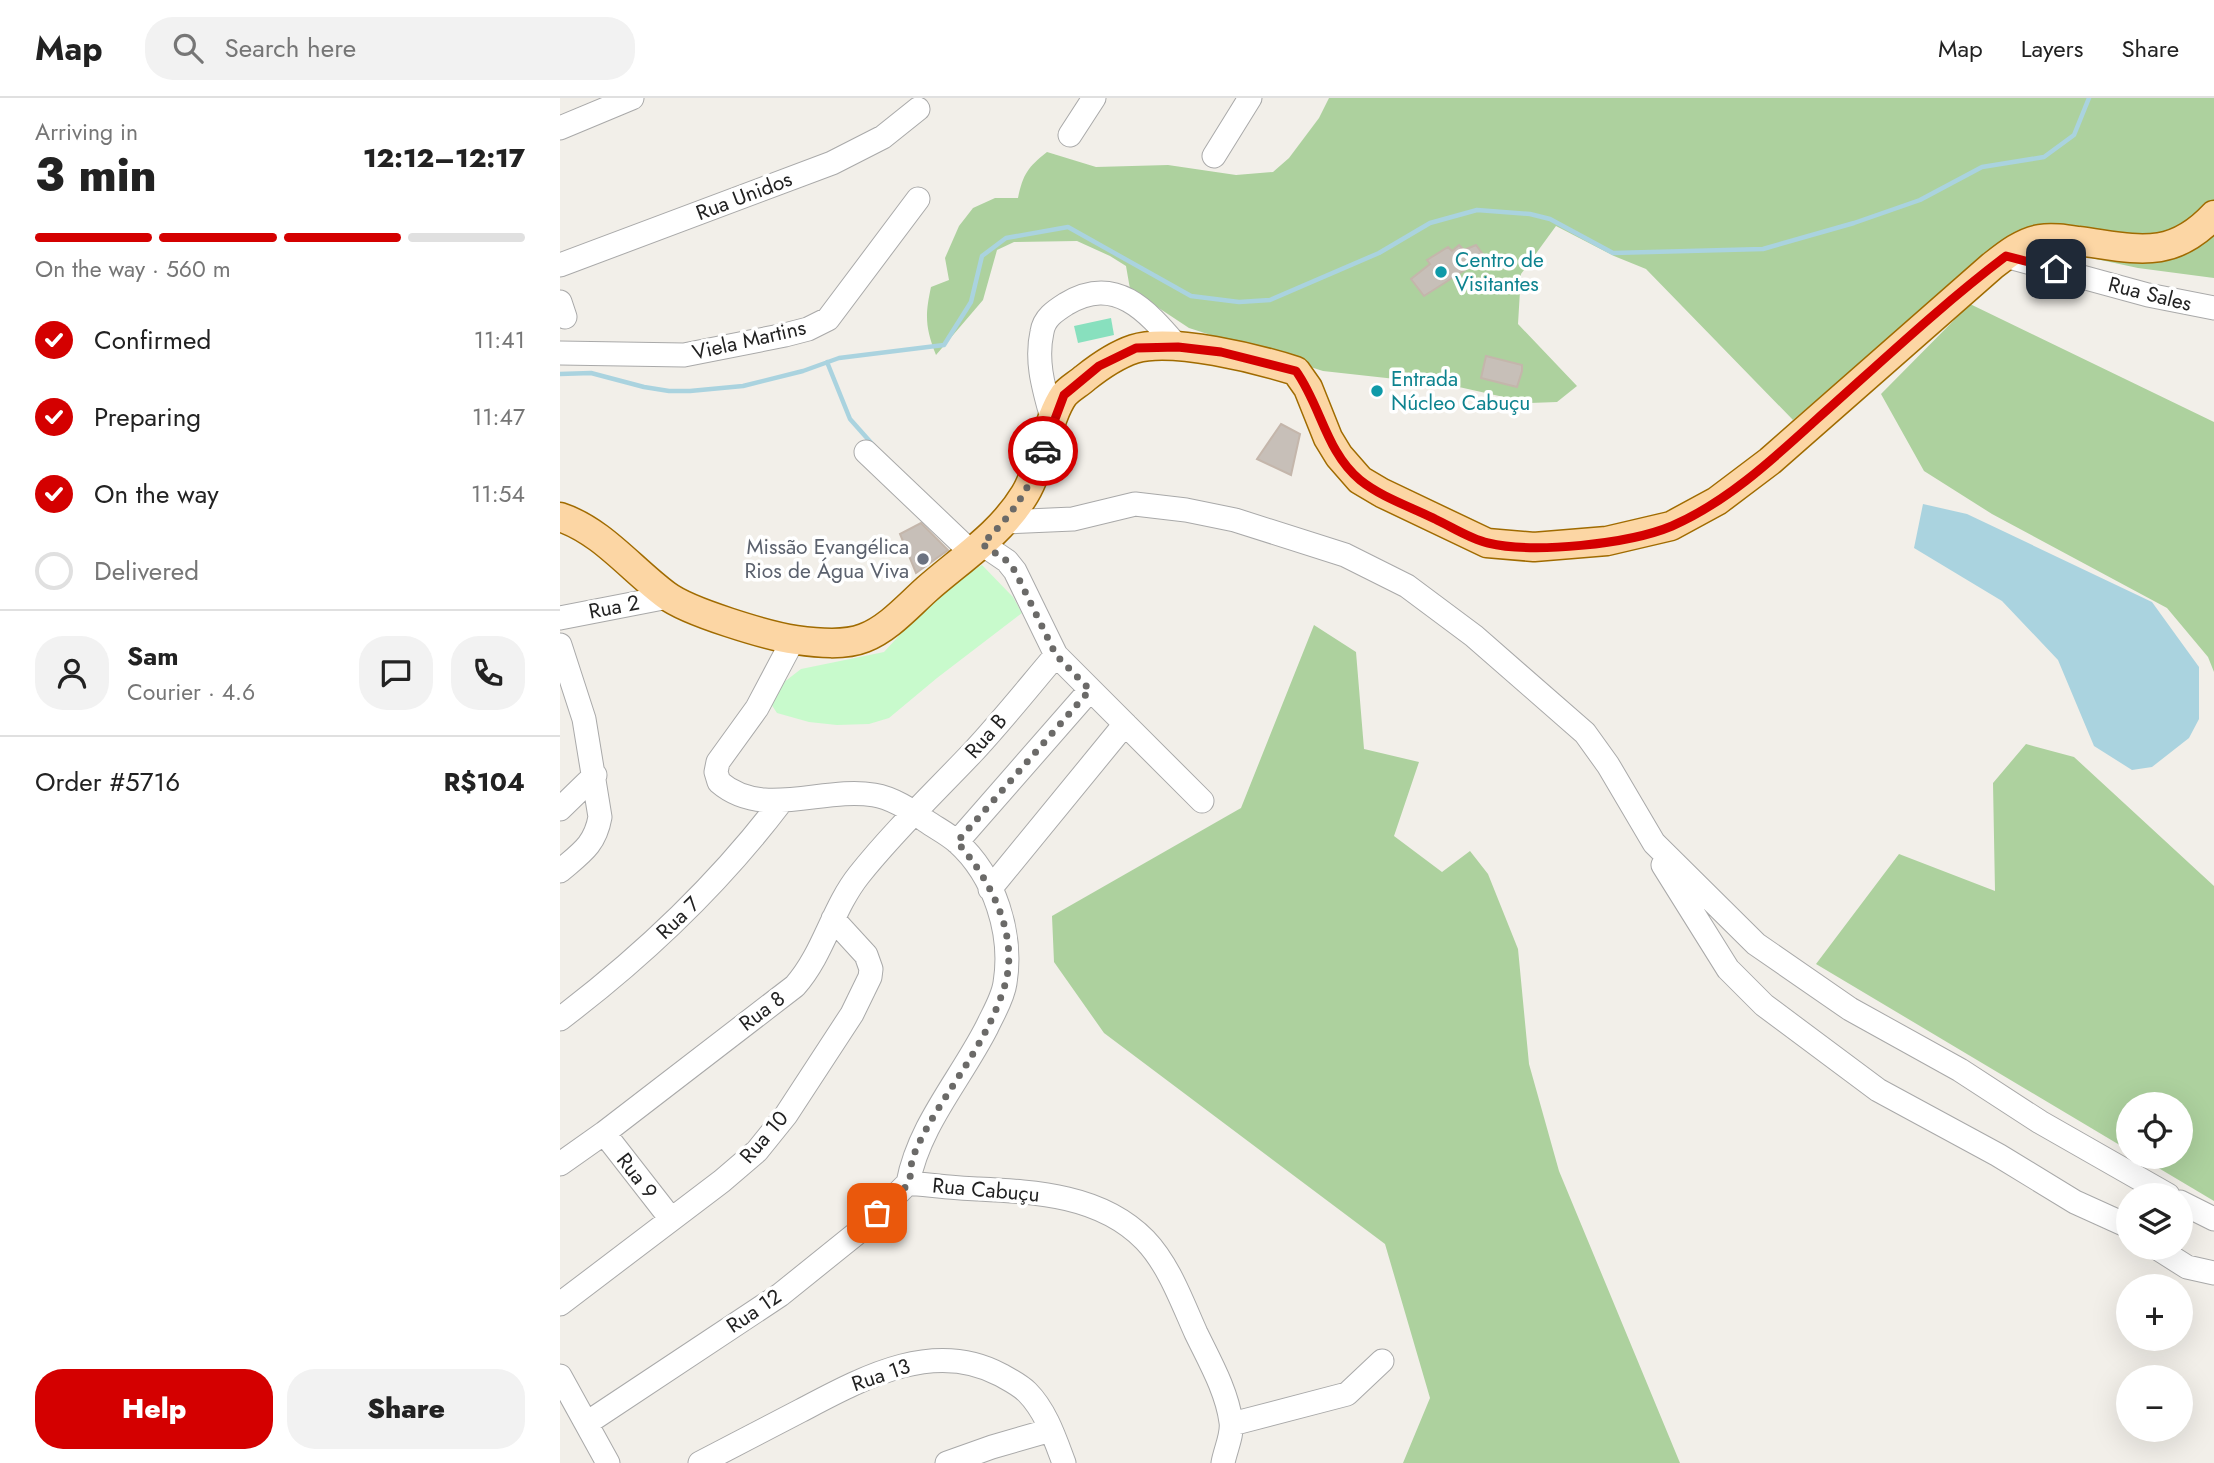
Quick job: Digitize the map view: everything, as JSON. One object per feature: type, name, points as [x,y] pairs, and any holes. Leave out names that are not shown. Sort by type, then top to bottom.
[{"type":"main road","points":[[560,517],[597,537],[668,597],[708,614],[793,640],[829,642],[864,638],[880,629],[1005,522],[1026,493],[1064,395],[1099,366],[1136,348],[1178,347],[1221,352],[1296,371],[1308,387],[1328,438],[1360,481],[1487,543],[1534,547],[1607,541],[1671,526],[1717,501],[1770,461],[2006,256],[2028,242],[2053,238],[2131,249],[2156,248],[2180,243],[2201,229],[2214,215]]},
{"type":"street","points":[[560,128],[632,98]]},
{"type":"street","points":[[1070,135],[1094,98]]},
{"type":"street","points":[[1214,156],[1250,98]]},
{"type":"street","name":"Rua Unidos","points":[[560,265],[832,163],[883,137],[918,109]]},
{"type":"street","name":"Viela Martins","points":[[560,353],[684,355],[808,329],[828,320],[918,199]]},
{"type":"street","name":"Rua Sales","points":[[2006,256],[2148,295],[2214,308]]},
{"type":"street","points":[[1053,422],[1039,366],[1042,329],[1052,313],[1071,301],[1094,293],[1110,293],[1130,300],[1146,311],[1178,347]]},
{"type":"street","points":[[866,452],[976,548],[1007,561],[1015,571],[1056,655],[1202,800]]},
{"type":"street","points":[[1005,522],[1073,519],[1135,504],[1235,520],[1345,555],[1407,586],[1474,636],[1585,733],[1608,765],[1654,843],[1756,944],[1840,1002],[1960,1070],[2040,1122],[2147,1183]]},
{"type":"street","name":"Rua 2","points":[[560,618],[668,597]]},
{"type":"street","name":"Rua Cabuçu","points":[[793,640],[757,708],[718,762],[716,772],[719,782],[742,796],[781,802],[852,793],[876,795],[914,812],[957,842],[974,861],[990,889],[1005,934],[1008,957],[1005,987],[974,1053],[922,1137],[912,1159],[908,1183],[1014,1190],[1061,1197],[1084,1202],[1122,1222],[1145,1240],[1161,1261],[1217,1380],[1232,1424]]},
{"type":"street","points":[[560,645],[584,719],[600,817],[597,832],[588,847],[560,871]]},
{"type":"street","name":"Rua B","points":[[914,812],[974,752],[1056,655]]},
{"type":"street","points":[[957,842],[1090,690]]},
{"type":"street","points":[[990,889],[1125,724]]},
{"type":"street","points":[[561,807],[594,775]]},
{"type":"street","name":"Rua 7","points":[[560,1019],[676,921],[724,872],[781,802]]},
{"type":"street","name":"Rua 8","points":[[560,1164],[795,986],[812,965],[833,919],[857,877],[914,812]]},
{"type":"street","points":[[1654,843],[1657,856],[1728,970],[1764,1004],[1878,1090],[2075,1202],[2116,1221]]},
{"type":"street","name":"Rua 10","points":[[560,1304],[722,1181],[757,1151],[786,1115],[852,1014],[868,984],[871,969],[866,955],[833,919]]},
{"type":"street","name":"Rua 9","points":[[604,1133],[671,1219]]},
{"type":"street","name":"Rua 12","points":[[587,1423],[780,1295],[862,1229],[908,1183]]},
{"type":"street","points":[[2193,1208],[2214,1219]]},
{"type":"street","points":[[2176,1260],[2187,1267],[2214,1273]]},
{"type":"street","name":"Rua 13","points":[[700,1463],[854,1383],[891,1369],[941,1359],[965,1361],[989,1368],[1027,1392],[1040,1408],[1065,1463]]},
{"type":"street","points":[[1223,1463],[1232,1424],[1347,1394],[1382,1361]]},
{"type":"street","points":[[560,1376],[608,1463]]},
{"type":"street","points":[[947,1463],[1051,1430]]},
{"type":"green space","points":[[1329,98],[2214,98],[2214,278],[2138,268],[2007,240],[1793,420],[1646,269],[1556,226],[1521,274],[1518,324],[1577,386],[1557,402],[1530,403],[1450,385],[1323,371],[1189,328],[1130,289],[1126,266],[1077,241],[1014,242],[997,250],[983,300],[936,355],[928,329],[929,297],[931,287],[949,280],[945,258],[959,226],[973,208],[995,198],[1018,198],[1027,172],[1047,152],[1096,167],[1168,165],[1236,175],[1273,172],[1289,158],[1319,118]]},
{"type":"green space","points":[[1970,304],[2214,422],[2214,672],[2208,657],[2167,608],[1992,514],[1924,471],[1881,394]]},
{"type":"green space","points":[[1111,318],[1114,335],[1078,343],[1074,326]]},
{"type":"green space","points":[[982,565],[1013,597],[1022,613],[889,718],[869,724],[837,725],[809,722],[777,713],[771,704],[779,686],[801,669],[884,652],[960,579]]},
{"type":"green space","points":[[1314,625],[1356,652],[1364,749],[1419,762],[1394,836],[1442,872],[1470,851],[1488,874],[1518,949],[1529,1064],[1559,1171],[1680,1463],[1403,1463],[1430,1398],[1385,1244],[1104,1033],[1054,962],[1052,916],[1241,808]]},
{"type":"green space","points":[[2026,744],[2074,757],[2214,886],[2214,1201],[2193,1189],[2193,1183],[2184,1183],[2160,1169],[2193,1169],[2193,1092],[2116,1092],[2116,1143],[1816,964],[1899,854],[1995,891],[1993,783]]},
{"type":"water","points":[[1923,504],[1967,514],[2152,602],[2199,667],[2199,719],[2189,738],[2152,767],[2132,770],[2094,746],[2058,660],[2002,601],[1914,548]]},
{"type":"building","name":"Centro de Visitantes","points":[[1459,245],[1464,250],[1476,245],[1485,257],[1424,296],[1411,279],[1430,264],[1427,260],[1448,247],[1452,251]]},
{"type":"building","points":[[1486,356],[1522,365],[1517,387],[1481,378]]},
{"type":"building","points":[[1281,424],[1300,434],[1291,475],[1257,459]]},
{"type":"building","name":"Missão Evangélica Rios de Água Viva","points":[[921,523],[948,550],[916,573],[900,534]]},
{"type":"waterway","points":[[560,374],[591,373],[644,387],[690,391],[743,386],[803,371],[839,358],[944,345],[971,302],[982,256],[1006,238],[1068,227],[1191,296],[1239,302],[1270,300],[1379,253],[1430,223],[1477,210],[1530,214],[1550,219],[1613,253],[1763,249],[1854,223],[1920,200],[1982,167],[2044,157],[2074,135],[2089,98]]},
{"type":"waterway","points":[[827,362],[850,419],[874,446]]},
{"type":"way so far","points":[[877,1213],[908,1183],[912,1159],[922,1137],[974,1053],[1005,987],[1008,957],[999,910],[988,882],[957,842],[1090,690],[1056,655],[1015,571],[1007,561],[982,544],[1005,522],[1026,493],[1043,451]]},
{"type":"place","name":"Centro de Visitantes","points":[[1441,272]]},
{"type":"place","name":"Entrada Núcleo Cabuçu","points":[[1377,391]]},
{"type":"place","name":"Missão Evangélica Rios de Água Viva","points":[[923,559]]},
{"type":"route","points":[[1043,451],[1064,395],[1099,366],[1136,348],[1158,346],[1221,352],[1296,371],[1308,387],[1328,438],[1360,481],[1454,529],[1487,543],[1534,547],[1578,545],[1635,536],[1671,526],[1717,501],[1770,461],[2006,256],[2056,269]]}]
